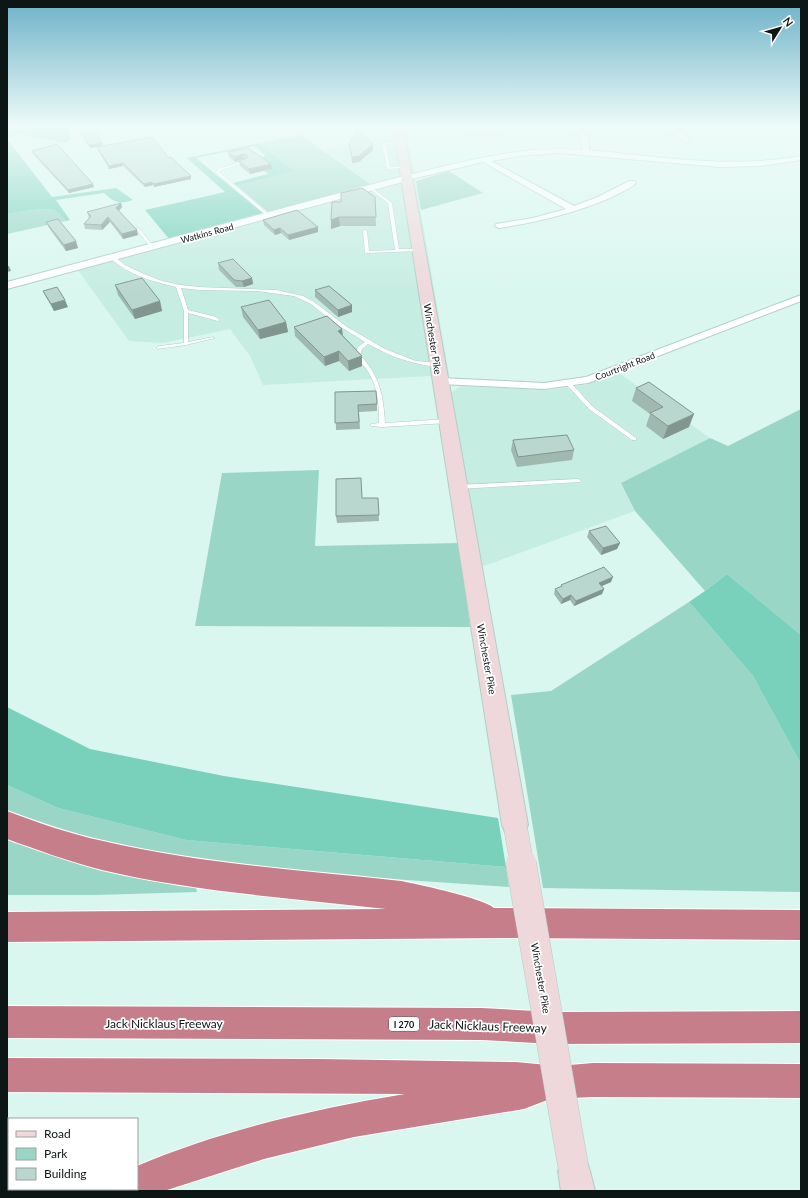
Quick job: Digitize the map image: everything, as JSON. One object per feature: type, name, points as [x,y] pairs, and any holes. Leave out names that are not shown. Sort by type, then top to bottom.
[{"type":"highway","points":[[7,825],[37,837],[104,855],[186,871],[401,896],[423,900],[506,923]]},
{"type":"highway","points":[[7,927],[506,923],[801,925]]},
{"type":"highway","name":"Jack Nicklaus Freeway","points":[[7,1022],[482,1024],[553,1028],[801,1027]]},
{"type":"highway","points":[[7,1075],[320,1076],[516,1079],[558,1082],[593,1080],[801,1081]]},
{"type":"highway","points":[[138,1184],[163,1173],[264,1141],[354,1120],[524,1092],[558,1082]]},
{"type":"main road","name":"Winchester Pike","points":[[408,182],[576,1181]]},
{"type":"street","name":"Watkins Road","points":[[7,286],[372,188],[386,182]]},
{"type":"street","points":[[524,182],[571,208]]},
{"type":"street","points":[[499,226],[531,221],[603,199],[632,183]]},
{"type":"street","name":"Courtright Road","points":[[439,373],[520,386],[568,384],[603,375],[801,298]]},
{"type":"lane","points":[[229,182],[269,216]]},
{"type":"lane","points":[[372,188],[390,203],[397,251]]},
{"type":"lane","points":[[138,230],[152,247]]},
{"type":"lane","points":[[365,231],[366,252],[419,250]]},
{"type":"lane","points":[[113,258],[134,272],[156,282],[178,286],[267,291],[306,298],[338,323],[369,341],[385,350],[439,373]]},
{"type":"lane","points":[[178,286],[186,311],[186,344]]},
{"type":"lane","points":[[186,311],[218,320]]},
{"type":"lane","points":[[159,348],[213,338]]},
{"type":"lane","points":[[369,341],[360,348],[357,355],[369,367],[374,377],[380,399],[382,425]]},
{"type":"lane","points":[[568,384],[591,408],[634,439]]},
{"type":"lane","points":[[373,425],[447,421]]},
{"type":"lane","points":[[458,487],[578,481]]},
{"type":"shaded area","points":[[367,182],[416,182],[449,375],[263,385],[250,356],[230,329],[163,343],[129,341],[75,266],[370,184]]},
{"type":"shaded area","points":[[619,373],[710,438],[621,483],[635,511],[481,567],[451,393],[461,386],[547,390],[585,385]]},
{"type":"green space","points":[[7,182],[40,182],[52,197],[116,188],[133,200],[117,202],[104,193],[56,200],[70,220],[66,221],[55,210],[39,209],[7,214]]},
{"type":"green space","points":[[214,182],[225,182],[264,214],[170,240],[145,210],[225,192]]},
{"type":"green space","points":[[237,182],[253,182],[237,186],[233,183]]},
{"type":"green space","points":[[253,182],[367,182],[370,184],[269,213],[237,186]]},
{"type":"green space","points":[[416,182],[466,182],[483,193],[421,210]]},
{"type":"green space","points":[[39,209],[55,210],[66,221],[7,234],[7,214]]},
{"type":"green space","points":[[801,409],[801,635],[727,574],[705,591],[635,511],[621,483],[710,438],[728,446]]},
{"type":"green space","points":[[319,470],[315,546],[459,543],[470,627],[195,626],[222,473]]},
{"type":"green space","points":[[727,574],[801,635],[801,764],[753,676],[689,602]]},
{"type":"green space","points":[[689,602],[753,676],[801,764],[801,892],[543,888],[511,695],[551,691]]},
{"type":"green space","points":[[7,707],[90,749],[224,776],[498,818],[506,867],[186,840],[58,808],[7,785]]},
{"type":"green space","points":[[7,785],[58,808],[186,840],[506,867],[509,887],[363,877],[178,857],[42,828],[7,811]]},
{"type":"green space","points":[[7,836],[195,884],[197,892],[96,895],[7,895]]},
{"type":"building","points":[[61,182],[91,182],[93,184],[68,190]]},
{"type":"building","points":[[142,182],[164,182],[154,184],[152,182],[144,184]]},
{"type":"building","points":[[362,188],[375,197],[376,217],[339,217],[331,220],[332,202],[341,202],[341,193]]},
{"type":"building","points":[[121,203],[116,208],[137,230],[122,234],[108,217],[101,225],[84,224],[91,216],[87,212]]},
{"type":"building","points":[[297,210],[318,227],[288,235],[280,228],[274,230],[263,220]]},
{"type":"building","points":[[58,219],[76,241],[64,245],[46,222]]},
{"type":"building","points":[[233,259],[252,278],[242,281],[234,280],[218,263]]},
{"type":"building","points":[[142,278],[160,301],[132,310],[115,285]]},
{"type":"building","points":[[329,286],[352,305],[338,310],[315,290]]},
{"type":"building","points":[[57,287],[65,300],[51,304],[43,291]]},
{"type":"building","points":[[269,300],[286,322],[258,330],[241,307]]},
{"type":"building","points":[[327,316],[342,329],[338,331],[362,356],[348,361],[339,351],[324,357],[294,327]]},
{"type":"building","points":[[649,382],[694,414],[668,426],[650,413],[663,407],[636,388]]},
{"type":"building","points":[[376,391],[377,404],[358,405],[359,422],[335,423],[335,392]]},
{"type":"building","points":[[567,435],[574,450],[518,457],[513,440]]},
{"type":"building","points":[[361,478],[362,498],[378,498],[379,515],[336,516],[336,479]]},
{"type":"building","points":[[606,526],[620,543],[603,548],[589,531]]},
{"type":"building","points":[[604,567],[613,577],[599,583],[604,589],[576,601],[571,595],[563,599],[555,589],[562,586],[561,585]]}]
